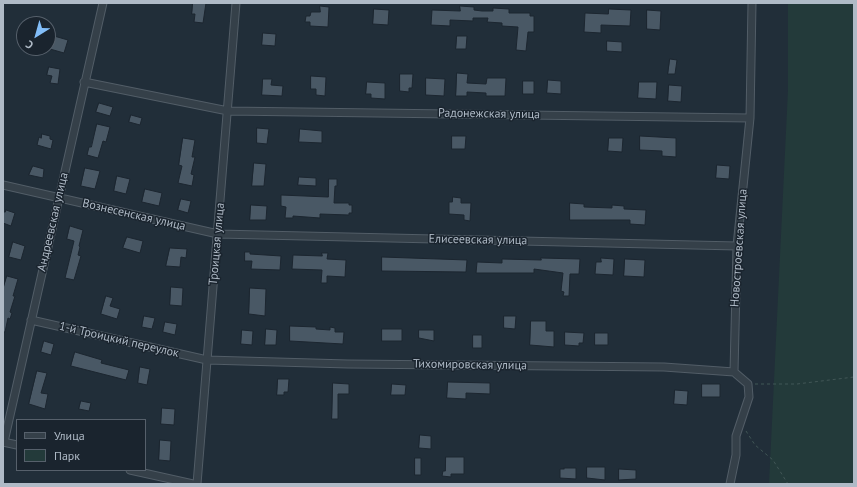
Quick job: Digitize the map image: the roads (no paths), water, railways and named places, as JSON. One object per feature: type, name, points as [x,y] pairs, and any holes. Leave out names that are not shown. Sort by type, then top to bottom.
[{"type":"street","name":"Андреевская улица","points":[[4,442],[103,3]]},
{"type":"street","name":"Троицкая улица","points":[[197,484],[236,3]]},
{"type":"street","name":"Новостроевская улица","points":[[734,372],[737,246],[750,118],[752,3]]},
{"type":"street","name":"Радонежская улица","points":[[84,82],[228,111],[750,118]]},
{"type":"street","name":"Вознесенская улица","points":[[3,185],[218,234]]},
{"type":"street","name":"Елисеевская улица","points":[[218,234],[737,246]]},
{"type":"street","name":"1-й Троицкий переулок","points":[[31,320],[207,360]]},
{"type":"street","name":"Тихомировская улица","points":[[207,360],[348,364],[664,367],[734,372]]},
{"type":"street","points":[[730,484],[736,455],[736,436],[749,397],[748,384],[734,372]]},
{"type":"street","points":[[4,442],[16,445]]},
{"type":"street","points":[[134,471],[193,484]]}]
